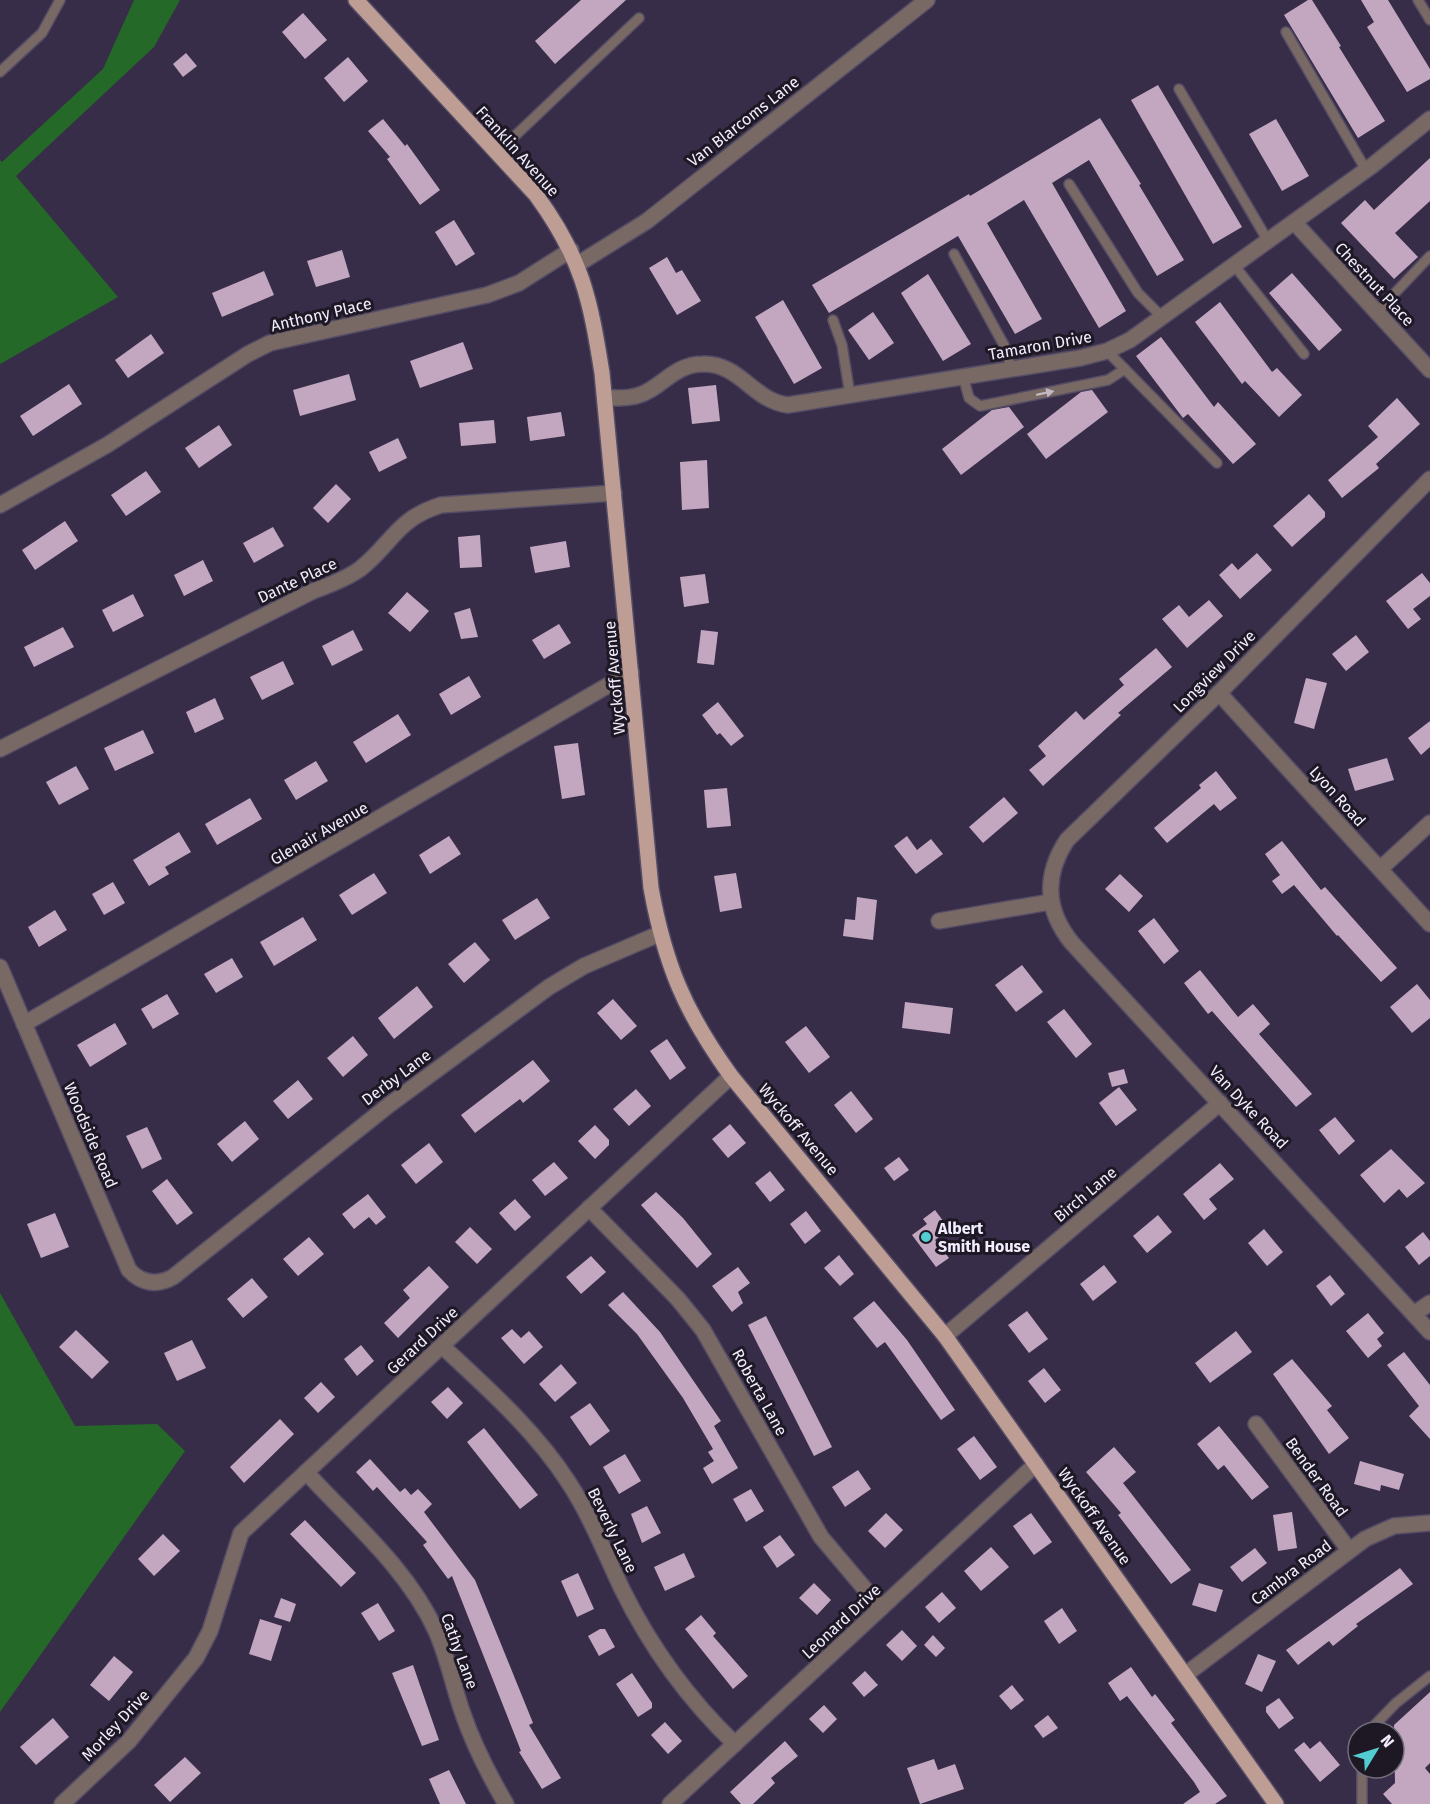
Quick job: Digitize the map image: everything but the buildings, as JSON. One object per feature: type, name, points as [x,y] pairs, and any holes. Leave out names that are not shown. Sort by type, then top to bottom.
[{"type":"main road","name":"Franklin Avenue","points":[[356,0],[536,195],[575,257],[590,303],[600,356]]},
{"type":"main road","name":"Wyckoff Avenue","points":[[600,356],[651,888],[659,934],[672,974],[687,1008],[706,1041],[731,1076],[945,1336],[1276,1804]]},
{"type":"street","name":"Van Blarcoms Lane","points":[[575,257],[647,221],[927,0]]},
{"type":"street","name":"Tamaron Drive","points":[[605,397],[635,396],[650,390],[674,372],[702,364],[731,370],[764,398],[777,404],[788,405],[1080,358],[1107,351],[1130,340],[1295,223],[1430,119]]},
{"type":"street","name":"Chestnut Place","points":[[1295,223],[1430,370]]},
{"type":"street","name":"Anthony Place","points":[[0,505],[107,445],[248,354],[270,343],[487,295],[575,257]]},
{"type":"street","name":"Longview Drive","points":[[1050,902],[1052,870],[1067,840],[1219,693],[1430,479]]},
{"type":"street","name":"Dante Place","points":[[0,749],[313,591],[339,582],[360,569],[376,555],[394,531],[423,511],[441,505],[614,493]]},
{"type":"street","name":"Glenair Avenue","points":[[24,1024],[631,672]]},
{"type":"street","name":"Lyon Road","points":[[1219,693],[1430,924]]},
{"type":"street","points":[[1380,869],[1430,823]]},
{"type":"street","points":[[939,921],[1050,902]]},
{"type":"street","name":"Van Dyke Road","points":[[1050,902],[1054,917],[1067,938],[1430,1332]]},
{"type":"street","name":"Derby Lane","points":[[173,1277],[389,1105],[549,987],[603,957],[659,934]]},
{"type":"street","name":"Woodside Road","points":[[0,968],[129,1270],[145,1282],[155,1284],[173,1277]]},
{"type":"street","name":"Gerard Drive","points":[[191,1666],[210,1631],[241,1533],[731,1076]]},
{"type":"street","name":"Birch Lane","points":[[945,1336],[1220,1103]]},
{"type":"street","name":"Roberta Lane","points":[[589,1208],[678,1299],[703,1330],[821,1537],[881,1608]]},
{"type":"street","points":[[1414,1314],[1430,1303]]},
{"type":"street","name":"Beverly Lane","points":[[442,1346],[511,1411],[568,1481],[589,1515],[636,1616],[662,1658],[708,1719],[735,1744]]},
{"type":"street","name":"Bender Road","points":[[1256,1424],[1349,1550]]},
{"type":"street","name":"Leonard Drive","points":[[670,1804],[1036,1464]]},
{"type":"street","name":"Cathy Lane","points":[[306,1473],[402,1576],[423,1606],[447,1660],[462,1713],[477,1751],[506,1804]]},
{"type":"street","name":"Cambra Road","points":[[1185,1675],[1349,1550],[1374,1534],[1394,1526],[1430,1523]]},
{"type":"street","name":"Morley Drive","points":[[62,1804],[129,1741],[191,1666]]},
{"type":"lane","points":[[0,72],[42,33],[60,0]]},
{"type":"lane","points":[[1418,0],[1430,20]]},
{"type":"lane","points":[[497,153],[639,18]]},
{"type":"lane","points":[[1286,33],[1366,170]]},
{"type":"lane","points":[[1179,89],[1268,241]]},
{"type":"lane","points":[[1069,184],[1138,293],[1161,316]]},
{"type":"lane","points":[[954,254],[1005,347],[1011,368]]},
{"type":"lane","points":[[1377,312],[1430,256]]},
{"type":"lane","points":[[1234,265],[1304,354]]},
{"type":"lane","points":[[833,320],[842,345],[850,395]]},
{"type":"lane","points":[[1107,351],[1217,463]]},
{"type":"lane","points":[[963,376],[969,398],[980,406],[1108,380],[1125,369]]},
{"type":"lane","points":[[1380,1720],[1396,1703],[1430,1676]]},
{"type":"lane","points":[[1362,1780],[1362,1804]]},
{"type":"green space","points":[[134,0],[180,0],[154,47],[16,176],[118,297],[0,364],[0,160],[2,162],[103,69]]},
{"type":"green space","points":[[0,1293],[75,1426],[157,1424],[185,1451],[0,1712]]},
{"type":"place","name":"Albert Smith House","points":[[926,1237]]}]
